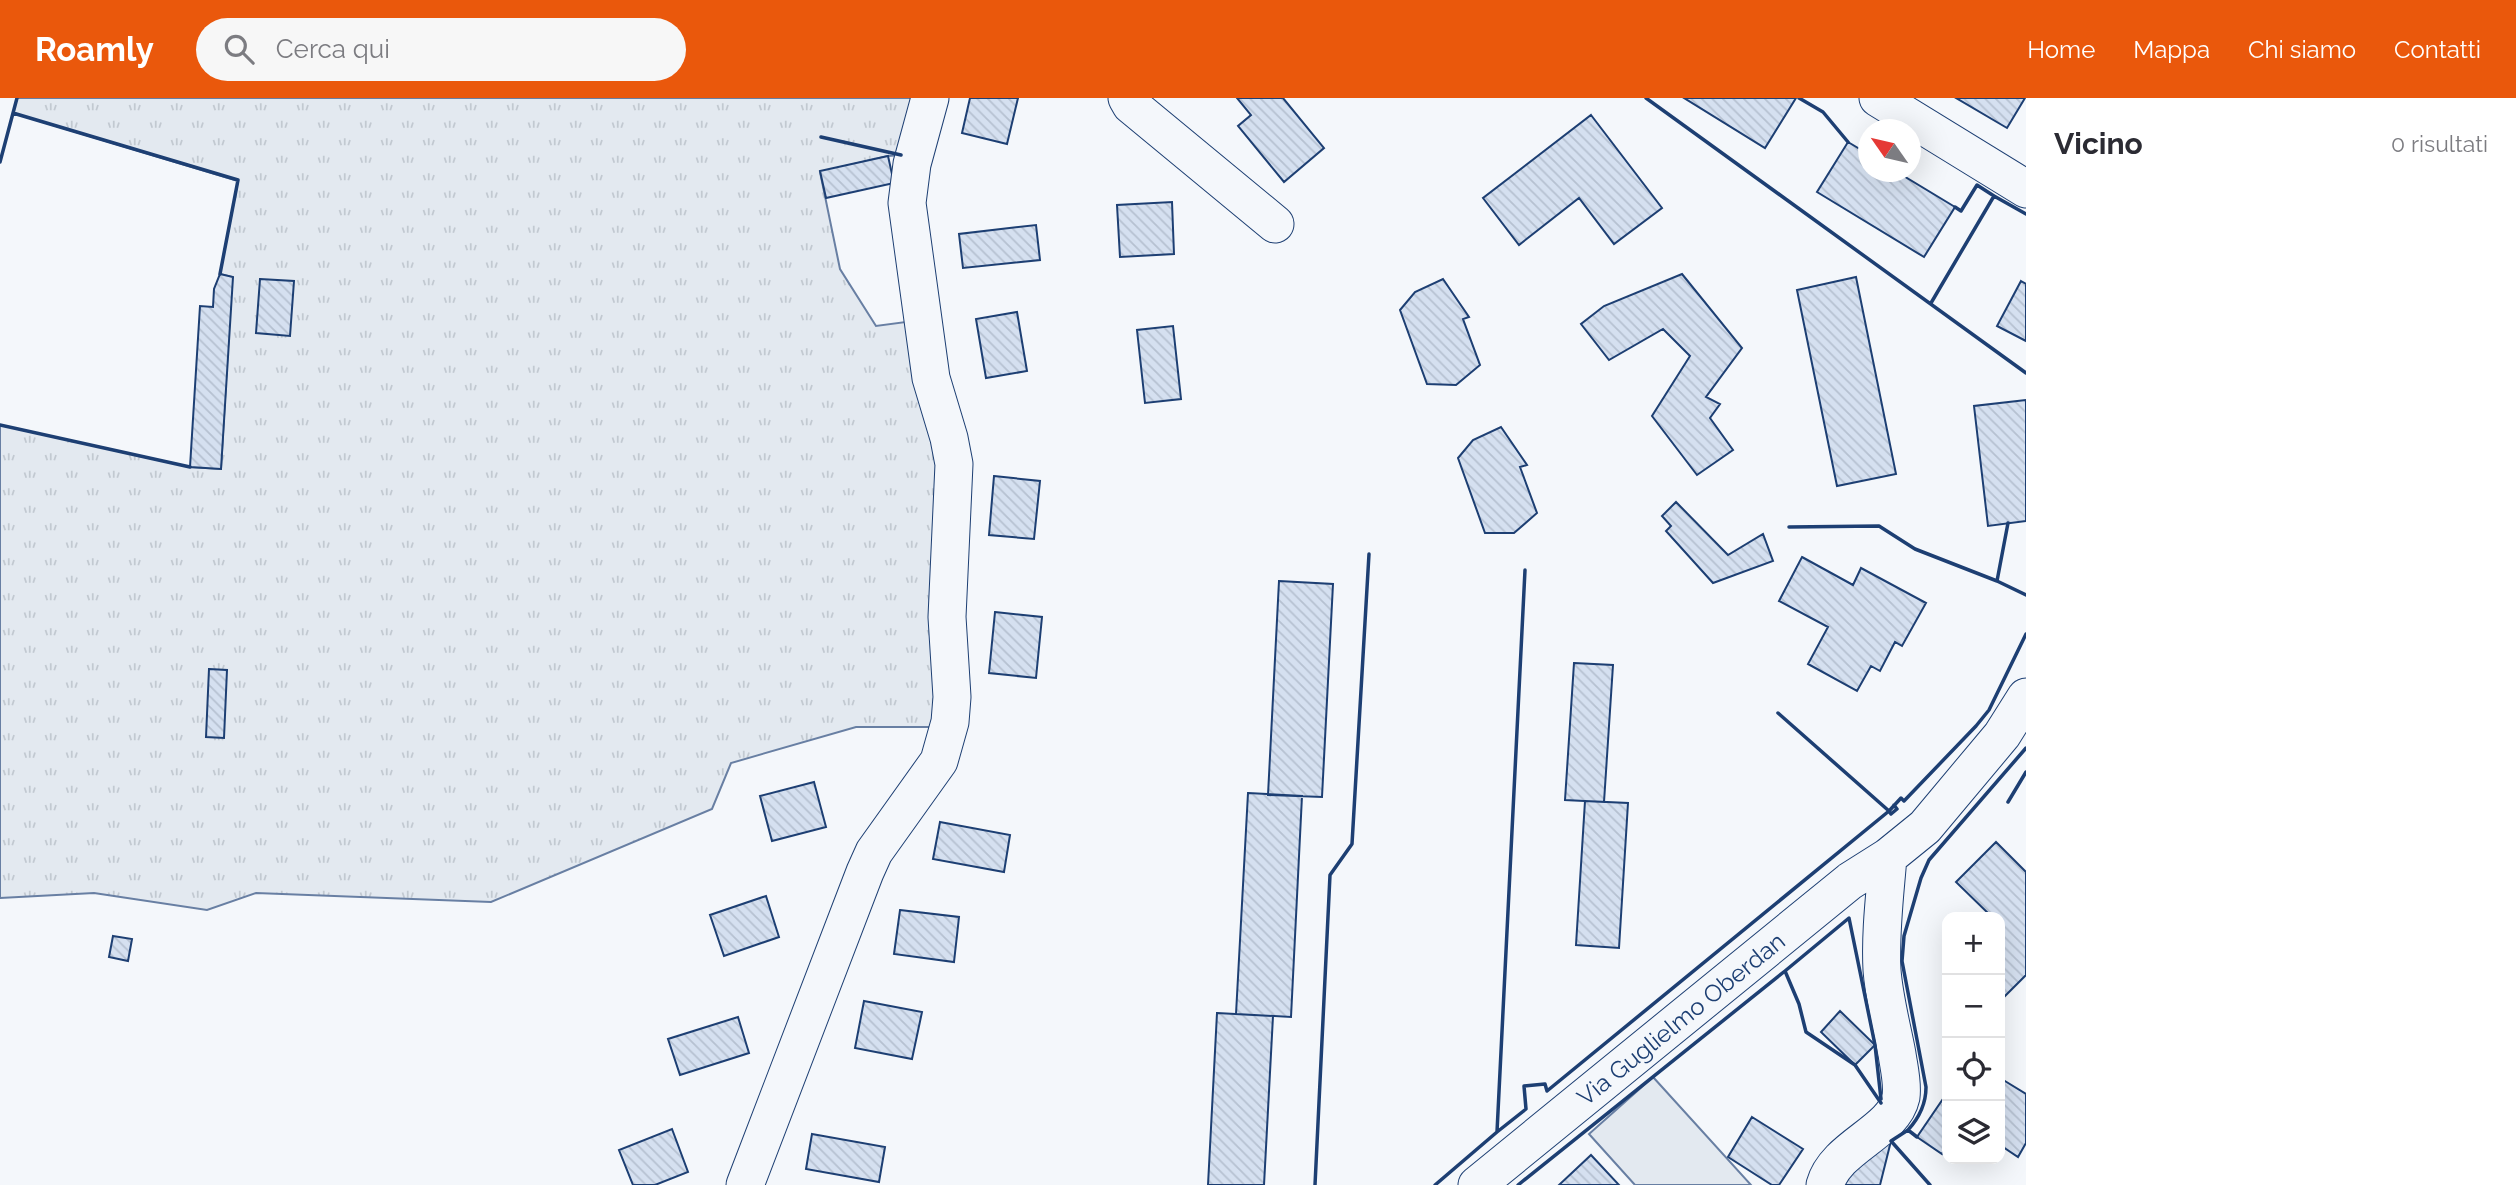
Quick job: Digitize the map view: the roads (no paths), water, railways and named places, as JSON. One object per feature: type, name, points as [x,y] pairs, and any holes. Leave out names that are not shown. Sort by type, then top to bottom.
[{"type":"street","points":[[745,1185],[865,872],[874,852],[939,761],[950,722],[952,697],[947,617],[954,464],[931,378],[907,203],[912,164],[930,98]]},
{"type":"street","points":[[1127,98],[1131,105],[1275,224]]},
{"type":"street","points":[[1878,98],[2026,189]]},
{"type":"street","name":"Via Guglielmo Oberdan","points":[[1477,1185],[1850,881],[1888,857],[1925,827],[2002,735],[2026,697]]},
{"type":"street","points":[[1825,1185],[1844,1154],[1888,1119],[1898,1107],[1901,1095],[1901,1076],[1882,971],[1882,927],[1888,857]]}]
